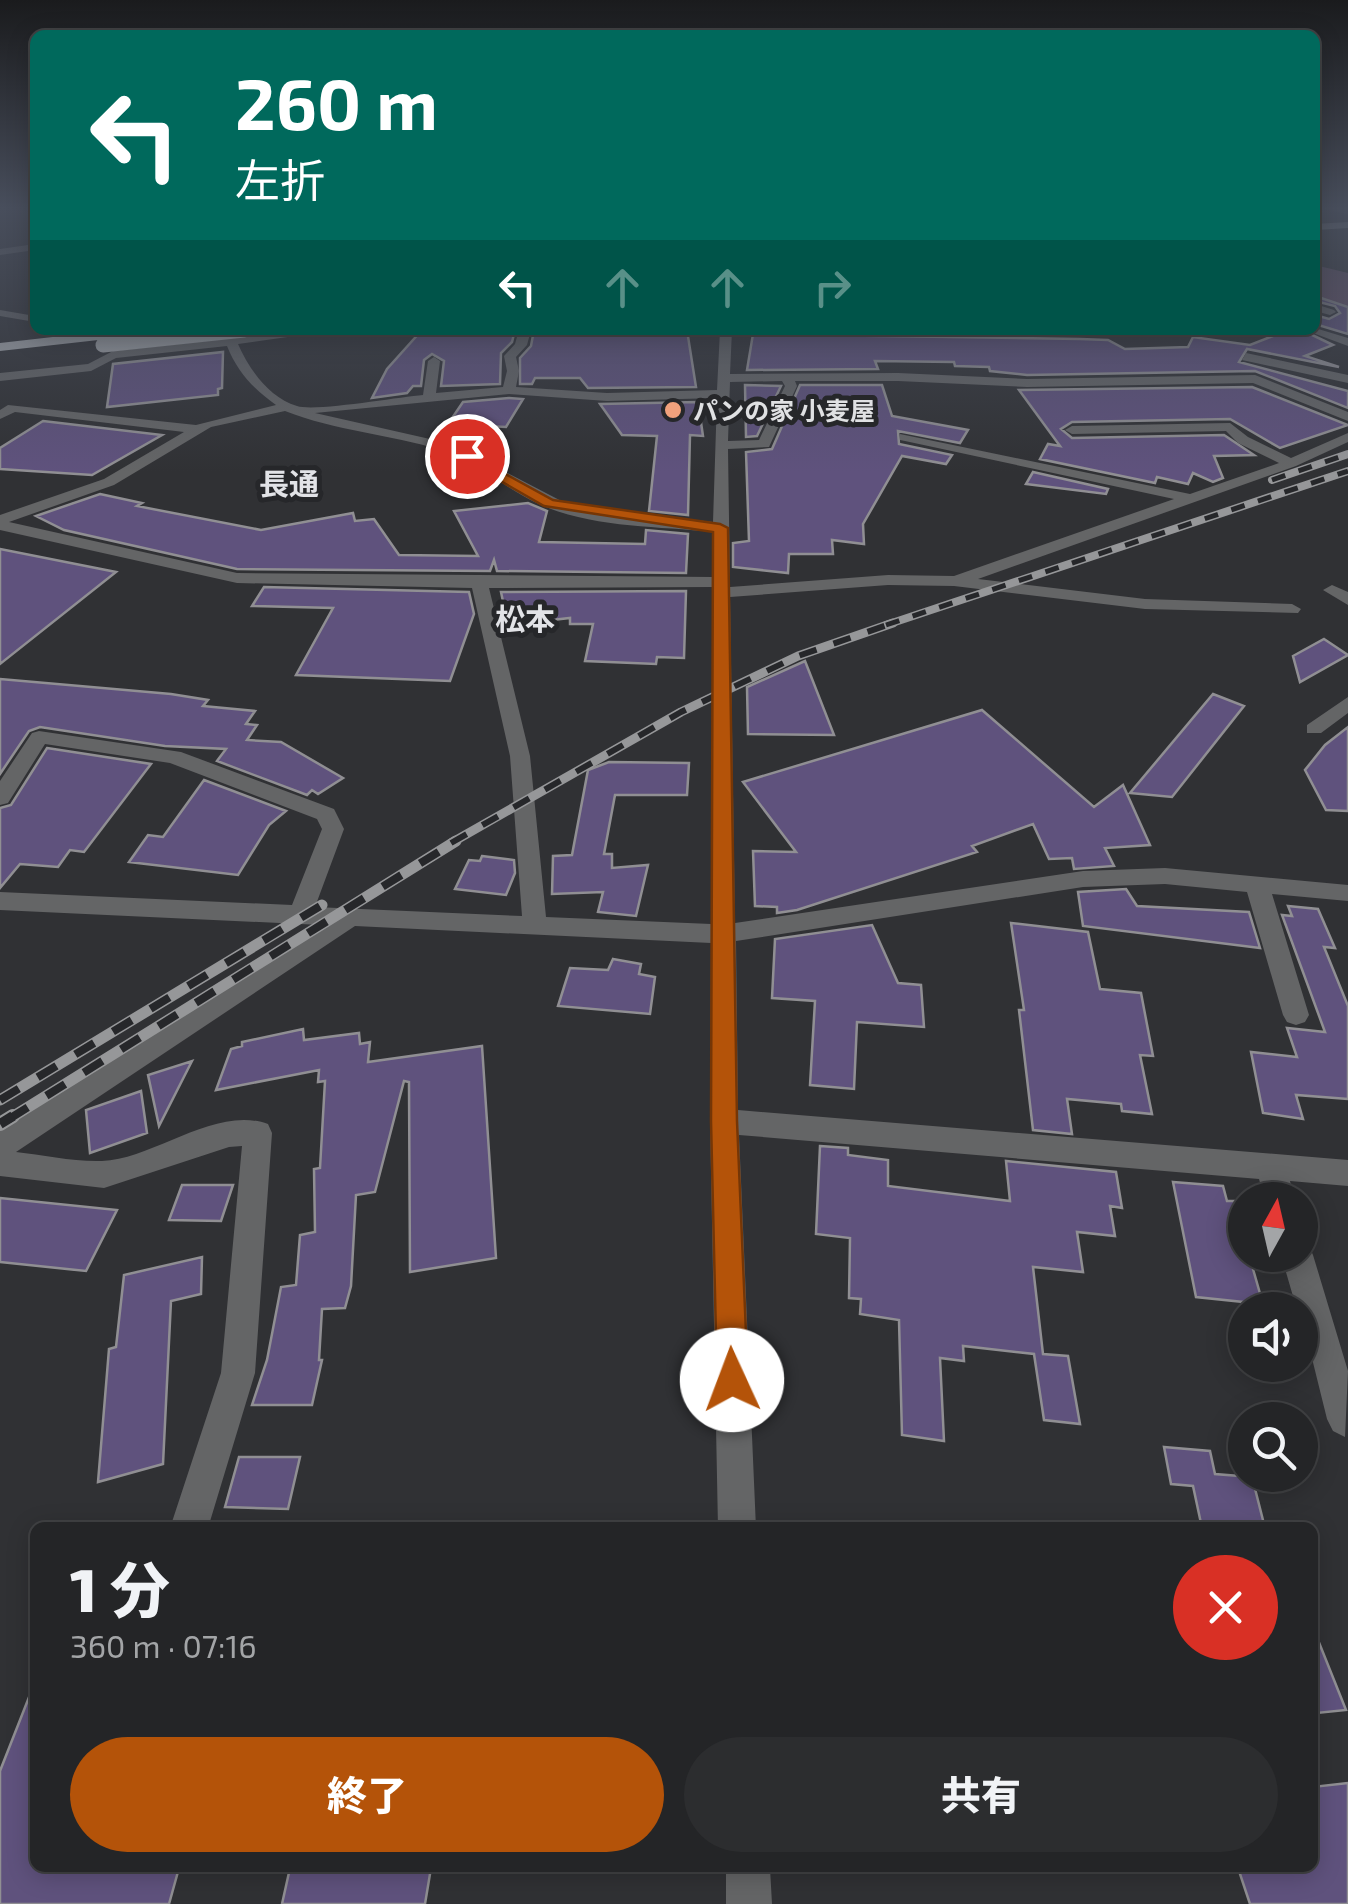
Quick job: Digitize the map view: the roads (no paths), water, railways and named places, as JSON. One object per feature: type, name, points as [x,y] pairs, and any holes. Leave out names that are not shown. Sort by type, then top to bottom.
[{"type":"highway","points":[[0,356],[128,335]]},
{"type":"highway","points":[[0,346],[174,335]]},
{"type":"street","points":[[1320,308],[1330,312]]},
{"type":"street","points":[[0,313],[30,321]]},
{"type":"street","points":[[0,330],[30,323]]},
{"type":"street","points":[[1320,333],[1348,342]]},
{"type":"street","points":[[0,377],[91,366],[113,355],[228,335],[270,400],[307,418],[450,448],[549,504],[720,528]]},
{"type":"street","points":[[509,390],[513,371],[510,356],[521,345],[523,335]]},
{"type":"street","points":[[726,335],[720,444],[724,1121],[737,1522]]},
{"type":"street","points":[[1246,357],[1348,379]]},
{"type":"street","points":[[430,398],[434,362]]},
{"type":"street","points":[[0,522],[108,482],[197,429],[227,417],[509,390],[607,397],[786,378],[898,377],[1026,383],[1255,379],[1348,417]]},
{"type":"street","points":[[720,444],[764,444],[792,386],[786,378]]},
{"type":"street","points":[[0,415],[13,408],[197,429]]},
{"type":"street","points":[[1072,430],[1230,427],[1243,440],[1291,463]]},
{"type":"street","points":[[905,437],[1189,498]]},
{"type":"street","points":[[954,581],[1291,463],[1348,437]]},
{"type":"street","points":[[0,522],[238,578],[721,588],[954,581],[1145,604],[1292,610]]},
{"type":"street","points":[[479,583],[520,756],[535,926]]},
{"type":"street","points":[[1314,729],[1348,703]]},
{"type":"street","points":[[0,798],[39,736],[174,757],[326,814],[333,829],[300,915]]},
{"type":"street","points":[[0,901],[723,934],[1083,878],[1165,876],[1348,893]]},
{"type":"street","points":[[1257,886],[1296,1015]]},
{"type":"street","points":[[0,1146],[348,918]]},
{"type":"street","points":[[724,1121],[1348,1173]]},
{"type":"street","points":[[0,1164],[104,1175],[230,1134],[258,1133],[238,1373],[190,1522]]},
{"type":"street","points":[[1270,1166],[1275,1182]]},
{"type":"street","points":[[1301,1272],[1345,1419]]},
{"type":"street","points":[[748,1872],[749,1904]]},
{"type":"railway","points":[[1272,480],[1348,454]]},
{"type":"railway","points":[[886,625],[1348,471]]},
{"type":"railway","points":[[451,843],[681,712],[798,656],[893,623]]},
{"type":"railway","points":[[9,1119],[456,841]]},
{"type":"railway","points":[[0,1100],[322,905]]},
{"type":"railway","points":[[0,1124],[13,1116]]},
{"type":"place","name":"パンの家 小麦屋","points":[[673,410]]},
{"type":"district","name":"長通","points":[[289,483]]},
{"type":"district","name":"松本","points":[[525,618]]}]
